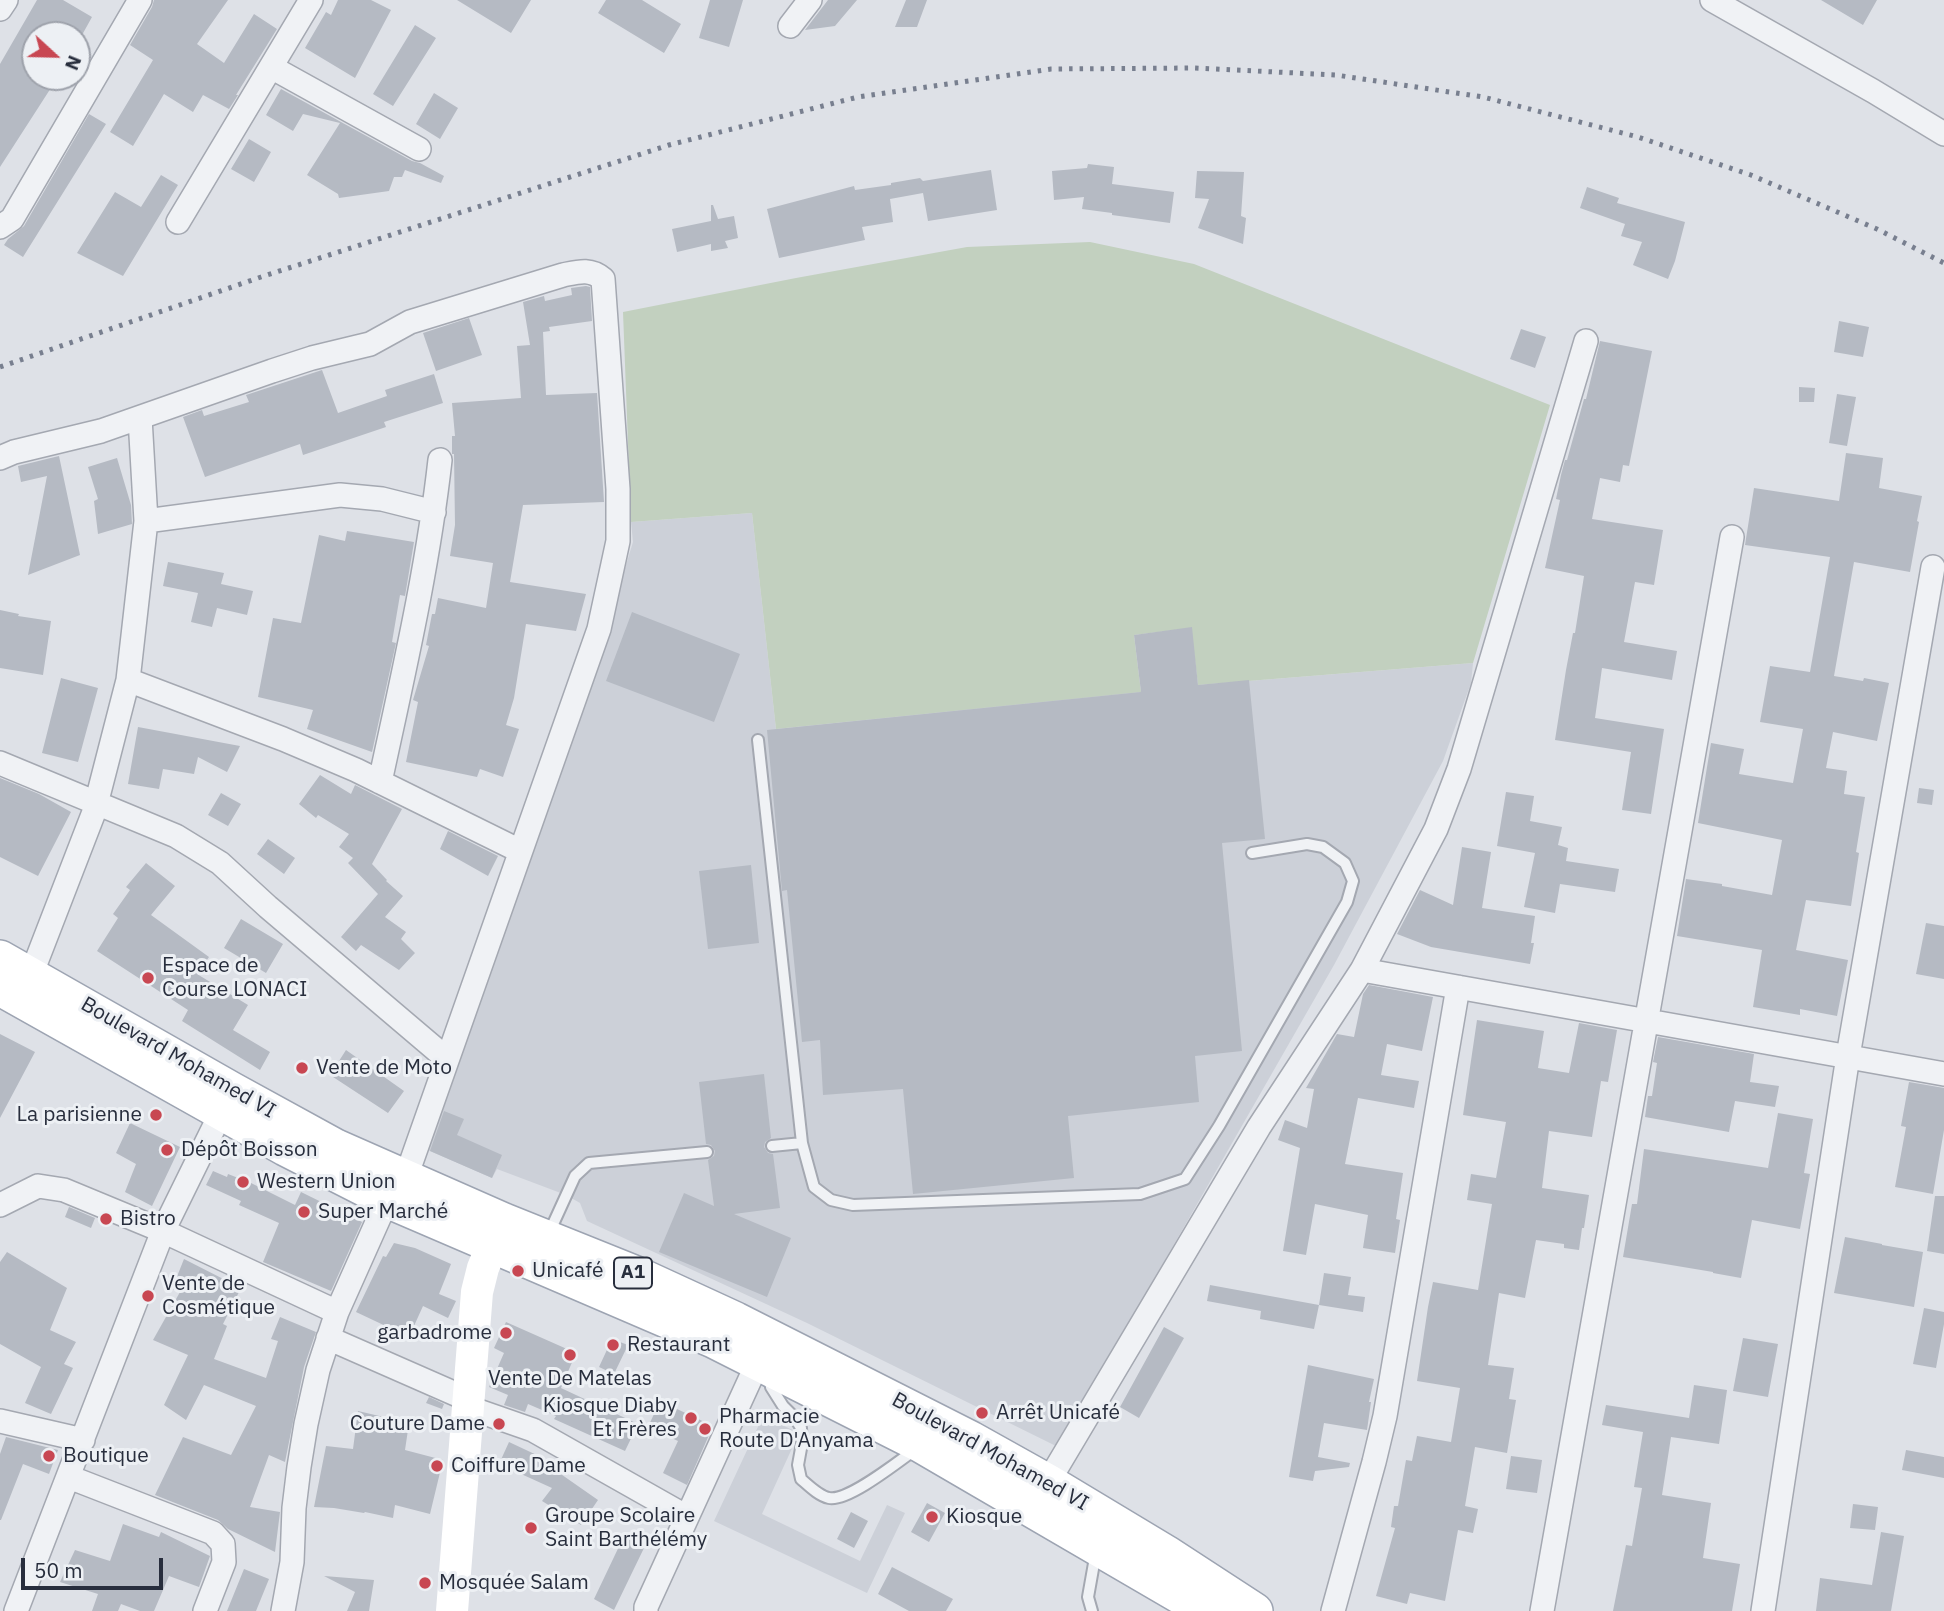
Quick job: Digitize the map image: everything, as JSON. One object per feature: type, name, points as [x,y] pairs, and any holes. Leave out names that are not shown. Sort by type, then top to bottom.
[{"type":"main road","name":"Boulevard Mohamed VI","points":[[0,958],[16,981],[221,1113],[498,1233],[921,1446],[1097,1546],[1158,1566],[1255,1611]]},
{"type":"main road","name":"Boulevard Mohamed VI","points":[[16,981],[220,1083],[336,1147],[396,1189]]},
{"type":"main road","name":"Boulevard Mohamed VI","points":[[498,1233],[546,1238],[636,1274],[736,1320],[950,1428],[1048,1482],[1158,1566],[1206,1611]]},
{"type":"street","points":[[0,9],[6,0]]},
{"type":"street","points":[[0,227],[12,219],[140,0]]},
{"type":"street","points":[[178,222],[311,0]]},
{"type":"street","points":[[790,26],[810,0]]},
{"type":"street","points":[[1712,0],[1944,134]]},
{"type":"street","points":[[271,67],[419,149]]},
{"type":"street","points":[[0,458],[14,452],[101,431],[272,370],[370,344],[410,321],[562,275],[586,271],[596,273],[603,279],[618,488],[618,541],[598,629],[447,1059],[396,1189],[337,1312],[328,1338],[306,1424],[294,1508],[292,1562],[283,1611]]},
{"type":"street","points":[[1048,1482],[1259,1127],[1362,970],[1436,830],[1459,769],[1586,341]]},
{"type":"street","points":[[16,981],[79,853],[96,803],[128,680],[146,521],[141,418]]},
{"type":"street","points":[[380,782],[419,596],[440,460]]},
{"type":"street","points":[[146,521],[340,495],[382,499],[434,512]]},
{"type":"street","points":[[1542,1611],[1732,537]]},
{"type":"street","points":[[1763,1611],[1848,1056],[1933,567]]},
{"type":"street","points":[[128,680],[283,739],[380,782],[520,851]]},
{"type":"street","points":[[0,763],[176,836],[220,863],[447,1059]]},
{"type":"street","points":[[1362,970],[1944,1074]]},
{"type":"street","points":[[1333,1611],[1385,1416],[1458,987]]},
{"type":"street","points":[[16,1611],[163,1231],[221,1113]]},
{"type":"street","points":[[0,1205],[37,1186],[64,1190],[163,1231],[337,1312]]},
{"type":"street","points":[[452,1611],[477,1292],[483,1268],[498,1233]]},
{"type":"street","points":[[328,1338],[467,1403],[533,1430],[687,1517]]},
{"type":"street","points":[[646,1611],[687,1517],[762,1364]]},
{"type":"street","points":[[0,1422],[83,1440]]},
{"type":"street","points":[[69,1477],[213,1533],[223,1544],[224,1562],[205,1611]]},
{"type":"lane","points":[[758,740],[802,1143],[814,1187],[831,1200],[853,1205],[1140,1194],[1185,1180],[1219,1126],[1347,902],[1353,881],[1345,863],[1324,847],[1307,844],[1252,853]]},
{"type":"lane","points":[[772,1146],[802,1143]]},
{"type":"lane","points":[[546,1238],[575,1176],[589,1163],[707,1152]]},
{"type":"lane","points":[[762,1364],[771,1387],[801,1428],[802,1443],[798,1465],[801,1479],[813,1490],[830,1498],[845,1496],[921,1446]]},
{"type":"lane","points":[[1092,1611],[1088,1597],[1097,1546]]},
{"type":"shaded area","name":"Unicafé","points":[[752,513],[776,729],[1198,685],[1473,663],[1471,683],[1443,761],[1334,965],[1058,1447],[807,1323],[587,1221],[580,1203],[566,1195],[497,1169],[492,1178],[423,1148],[588,689],[633,542],[631,522]]},
{"type":"shaded area","points":[[763,1416],[799,1433],[762,1514],[860,1561],[887,1505],[905,1513],[867,1593],[714,1521]]},
{"type":"green space","points":[[1090,242],[1194,264],[1550,405],[1473,663],[1198,685],[1191,628],[1134,635],[1141,692],[776,729],[752,513],[631,522],[623,312],[967,247]]},
{"type":"building","points":[[37,0],[63,0],[92,17],[90,21],[25,21]]},
{"type":"building","points":[[154,0],[228,0],[197,44],[224,63],[254,14],[277,29],[229,109],[203,95],[193,112],[164,94],[133,146],[110,132],[153,60],[130,45]]},
{"type":"building","points":[[338,0],[371,0],[391,10],[355,78],[305,48],[326,12],[331,15]]},
{"type":"building","points":[[457,0],[531,0],[511,33]]},
{"type":"building","points":[[606,0],[642,0],[681,24],[664,53],[598,13]]},
{"type":"building","points":[[710,0],[743,0],[729,47],[699,38]]},
{"type":"building","points":[[828,0],[857,0],[835,26],[805,30]]},
{"type":"building","points":[[906,0],[927,0],[917,27],[895,27]]},
{"type":"building","points":[[1821,0],[1877,0],[1863,25]]},
{"type":"building","points":[[415,25],[436,38],[393,106],[373,94]]},
{"type":"building","points":[[21,28],[21,91],[49,91],[0,167],[0,64]]},
{"type":"building","points":[[281,89],[444,176],[441,183],[405,170],[402,177],[394,177],[389,191],[339,198],[338,194],[307,175],[340,123],[303,114],[293,131],[266,115]]},
{"type":"building","points":[[434,93],[458,108],[440,139],[416,124]]},
{"type":"building","points":[[89,114],[106,124],[23,257],[4,245],[24,226]]},
{"type":"building","points":[[249,139],[271,152],[254,182],[231,169]]},
{"type":"building","points":[[1088,164],[1114,167],[1112,184],[1174,192],[1170,223],[1082,209],[1084,197],[1054,200],[1052,171],[1087,168]]},
{"type":"building","points":[[991,170],[997,210],[928,221],[923,193],[890,199],[893,222],[862,227],[865,240],[779,258],[767,209],[854,186],[855,190],[920,178],[923,181]]},
{"type":"building","points":[[1197,171],[1244,172],[1241,216],[1246,218],[1243,244],[1198,228],[1209,199],[1195,198]]},
{"type":"building","points":[[161,175],[178,185],[123,276],[77,253],[115,192],[141,207]]},
{"type":"building","points":[[1587,187],[1619,198],[1617,203],[1685,222],[1668,279],[1633,265],[1642,242],[1621,236],[1625,224],[1580,208]]},
{"type":"building","points":[[711,205],[718,219],[734,216],[738,238],[725,241],[728,248],[711,251],[711,244],[677,252],[672,229],[711,221]]},
{"type":"building","points":[[590,287],[592,321],[549,327],[550,331],[543,332],[546,395],[597,393],[604,502],[523,505],[510,582],[586,594],[576,631],[526,624],[514,698],[506,725],[519,729],[503,777],[480,769],[477,777],[406,762],[418,702],[413,700],[429,646],[426,645],[438,598],[486,608],[493,563],[450,556],[455,525],[452,436],[455,436],[452,403],[521,398],[517,346],[530,345],[523,302],[544,296],[545,301],[572,295],[571,288]]},
{"type":"building","points":[[469,318],[482,355],[436,371],[423,333]]},
{"type":"building","points":[[1839,321],[1869,327],[1863,357],[1834,352]]},
{"type":"building","points":[[1521,329],[1546,337],[1535,368],[1510,359]]},
{"type":"building","points":[[1600,341],[1652,351],[1629,466],[1623,465],[1620,482],[1600,478],[1592,519],[1663,530],[1654,585],[1635,582],[1624,642],[1677,651],[1672,680],[1602,668],[1595,718],[1664,729],[1651,814],[1622,810],[1631,752],[1555,740],[1584,576],[1545,568],[1560,500],[1556,499],[1561,475],[1586,399]]},
{"type":"building","points":[[322,370],[338,413],[387,396],[385,390],[434,374],[443,403],[384,422],[386,427],[303,455],[300,444],[205,477],[183,417],[202,410],[204,416],[249,402],[246,395]]},
{"type":"building","points":[[1799,387],[1815,388],[1814,402],[1799,402]]},
{"type":"building","points":[[1837,394],[1856,397],[1847,446],[1829,443]]},
{"type":"building","points":[[1846,453],[1883,458],[1879,488],[1922,496],[1910,572],[1854,562],[1834,676],[1889,683],[1877,741],[1833,732],[1826,768],[1847,771],[1844,794],[1865,797],[1851,906],[1806,900],[1796,950],[1848,960],[1837,1016],[1800,1009],[1800,1015],[1753,1007],[1762,950],[1677,936],[1686,879],[1772,895],[1782,840],[1698,823],[1711,743],[1744,749],[1739,774],[1793,783],[1803,729],[1760,722],[1770,666],[1810,672],[1830,557],[1745,545],[1754,488],[1839,501]]},
{"type":"building","points":[[59,456],[80,555],[28,575],[47,476],[21,482],[18,466]]},
{"type":"building","points":[[117,458],[131,505],[132,524],[98,534],[94,501],[98,499],[88,467]]},
{"type":"building","points":[[347,531],[414,542],[405,596],[400,595],[392,642],[396,643],[372,752],[307,729],[313,710],[258,697],[273,618],[301,623],[319,535],[345,541]]},
{"type":"building","points":[[168,562],[224,573],[221,584],[253,591],[247,615],[217,608],[212,627],[191,622],[198,593],[163,586]]},
{"type":"building","points":[[0,610],[51,621],[43,675],[0,668]]},
{"type":"building","points":[[632,612],[740,654],[714,722],[606,681]]},
{"type":"building","points":[[1192,627],[1198,685],[1249,680],[1265,839],[1222,843],[1242,1051],[1195,1056],[1199,1102],[1068,1116],[1074,1178],[913,1194],[903,1089],[823,1095],[820,1040],[802,1042],[787,890],[782,891],[767,730],[1141,692],[1134,635]]},
{"type":"building","points":[[61,678],[98,688],[78,762],[42,753]]},
{"type":"building","points":[[138,727],[240,746],[227,772],[198,757],[194,774],[163,769],[159,789],[128,784]]},
{"type":"building","points":[[320,775],[351,794],[355,785],[402,809],[372,864],[403,896],[385,917],[406,932],[401,939],[415,953],[399,970],[361,945],[356,951],[341,937],[378,894],[348,863],[353,858],[339,847],[349,834],[318,815],[316,818],[299,804]]},
{"type":"building","points":[[0,778],[39,794],[71,812],[38,876],[0,857]]},
{"type":"building","points":[[1919,788],[1934,790],[1932,805],[1917,803]]},
{"type":"building","points":[[1506,792],[1534,796],[1530,821],[1562,827],[1558,845],[1568,848],[1566,861],[1619,869],[1615,892],[1560,884],[1555,913],[1524,907],[1535,853],[1497,846]]},
{"type":"building","points":[[221,793],[241,804],[228,826],[208,815]]},
{"type":"building","points":[[448,831],[498,856],[488,876],[440,849]]},
{"type":"building","points":[[268,839],[295,858],[284,874],[257,854]]},
{"type":"building","points":[[1462,847],[1491,852],[1482,908],[1535,916],[1530,964],[1431,947],[1397,934],[1420,890],[1453,905]]},
{"type":"building","points":[[146,863],[175,886],[151,915],[209,957],[197,974],[248,1005],[233,1030],[270,1052],[260,1070],[182,1021],[188,1010],[97,951],[118,918],[113,914],[130,890],[126,887]]},
{"type":"building","points":[[751,865],[759,943],[708,949],[699,871]]},
{"type":"building","points":[[241,919],[283,944],[266,973],[224,948]]},
{"type":"building","points":[[1926,923],[1944,926],[1944,979],[1916,974]]},
{"type":"building","points":[[1369,985],[1433,997],[1422,1051],[1387,1044],[1381,1075],[1419,1081],[1414,1108],[1358,1098],[1345,1164],[1403,1173],[1396,1219],[1400,1220],[1395,1253],[1363,1248],[1368,1215],[1315,1204],[1306,1255],[1283,1251],[1300,1148],[1278,1140],[1285,1120],[1307,1128],[1314,1089],[1306,1088],[1337,1034],[1354,1037],[1363,994]]},
{"type":"building","points":[[1477,1020],[1544,1031],[1538,1068],[1569,1073],[1579,1023],[1617,1030],[1608,1082],[1601,1081],[1592,1137],[1549,1131],[1542,1188],[1589,1195],[1579,1250],[1564,1248],[1564,1244],[1536,1240],[1525,1298],[1499,1293],[1488,1365],[1514,1368],[1509,1399],[1516,1400],[1507,1453],[1475,1447],[1465,1506],[1478,1509],[1473,1533],[1458,1530],[1445,1601],[1410,1593],[1407,1604],[1376,1596],[1395,1528],[1391,1527],[1394,1506],[1398,1506],[1406,1460],[1412,1461],[1417,1436],[1451,1442],[1460,1388],[1417,1381],[1433,1282],[1478,1290],[1492,1204],[1467,1200],[1471,1174],[1496,1178],[1506,1122],[1463,1115]]},
{"type":"building","points":[[0,1034],[35,1052],[0,1118]]},
{"type":"building","points":[[1658,1037],[1754,1054],[1750,1082],[1779,1086],[1775,1107],[1735,1101],[1729,1132],[1645,1117],[1648,1096],[1652,1096],[1657,1063],[1653,1062]]},
{"type":"building","points":[[346,1050],[404,1091],[388,1113],[330,1075]]},
{"type":"building","points":[[764,1074],[771,1138],[765,1142],[764,1147],[768,1153],[773,1154],[780,1208],[734,1214],[791,1238],[767,1297],[659,1252],[684,1193],[714,1206],[708,1160],[714,1156],[715,1151],[711,1145],[706,1144],[699,1082]]},
{"type":"building","points":[[1909,1082],[1944,1088],[1944,1130],[1933,1194],[1895,1187],[1906,1127],[1901,1126]]},
{"type":"building","points":[[444,1111],[464,1119],[457,1135],[502,1155],[492,1178],[430,1151]]},
{"type":"building","points":[[1778,1113],[1813,1119],[1804,1173],[1810,1174],[1800,1229],[1752,1220],[1741,1278],[1623,1257],[1632,1204],[1637,1204],[1644,1149],[1768,1168]]},
{"type":"building","points":[[130,1123],[180,1147],[152,1206],[125,1192],[136,1164],[116,1153]]},
{"type":"building","points":[[213,1171],[251,1183],[295,1205],[301,1192],[362,1222],[331,1291],[263,1262],[279,1223],[239,1205],[241,1201],[206,1185]]},
{"type":"building","points":[[1935,1196],[1944,1196],[1944,1254],[1927,1251]]},
{"type":"building","points":[[69,1207],[95,1218],[91,1228],[65,1217]]},
{"type":"building","points":[[1845,1237],[1923,1252],[1914,1307],[1834,1293]]},
{"type":"building","points":[[394,1243],[415,1248],[451,1264],[439,1294],[456,1301],[448,1318],[423,1306],[409,1337],[356,1312],[383,1256],[386,1257]]},
{"type":"building","points":[[7,1252],[67,1288],[50,1330],[76,1342],[64,1364],[73,1368],[51,1414],[25,1403],[41,1367],[0,1344],[0,1262]]},
{"type":"building","points":[[184,1259],[241,1288],[223,1324],[227,1326],[214,1359],[266,1378],[278,1341],[271,1339],[280,1317],[316,1332],[304,1367],[285,1462],[269,1455],[250,1507],[280,1512],[275,1552],[228,1529],[218,1520],[155,1495],[183,1437],[231,1455],[256,1406],[204,1385],[186,1420],[164,1405],[188,1355],[153,1340],[180,1292],[172,1289]]},
{"type":"building","points":[[1324,1273],[1351,1277],[1348,1295],[1365,1297],[1363,1312],[1319,1305]]},
{"type":"building","points":[[1210,1285],[1319,1305],[1314,1329],[1260,1319],[1261,1311],[1207,1301]]},
{"type":"building","points":[[1924,1308],[1944,1312],[1936,1368],[1913,1364]]},
{"type":"building","points":[[506,1322],[576,1353],[561,1388],[638,1424],[625,1451],[554,1419],[556,1416],[528,1404],[525,1412],[504,1405],[508,1395],[489,1387],[504,1353],[494,1348]]},
{"type":"building","points":[[1164,1327],[1184,1338],[1139,1418],[1120,1407]]},
{"type":"building","points":[[1743,1338],[1778,1344],[1768,1397],[1733,1391]]},
{"type":"building","points":[[612,1339],[628,1345],[614,1374],[599,1367]]},
{"type":"building","points":[[1308,1365],[1374,1379],[1367,1430],[1324,1423],[1318,1457],[1350,1463],[1349,1467],[1315,1471],[1313,1481],[1289,1477]]},
{"type":"building","points":[[1694,1385],[1727,1390],[1719,1444],[1671,1437],[1662,1495],[1711,1503],[1703,1558],[1740,1564],[1732,1611],[1613,1611],[1626,1545],[1632,1546],[1642,1488],[1634,1487],[1643,1432],[1602,1425],[1606,1405],[1689,1418]]},
{"type":"building","points":[[429,1397],[444,1404],[442,1409],[426,1403]]},
{"type":"building","points":[[660,1401],[713,1426],[687,1485],[663,1473],[678,1441],[648,1427]]},
{"type":"building","points":[[358,1411],[409,1423],[405,1450],[443,1460],[430,1514],[395,1505],[393,1518],[314,1507],[326,1446],[353,1449]]},
{"type":"building","points":[[6,1437],[58,1450],[49,1474],[23,1464],[0,1520],[0,1454]]},
{"type":"building","points":[[509,1442],[558,1465],[555,1470],[598,1500],[581,1525],[542,1501],[552,1488],[499,1464]]},
{"type":"building","points":[[1906,1450],[1944,1457],[1944,1478],[1902,1470]]},
{"type":"building","points":[[1511,1456],[1542,1460],[1537,1493],[1506,1489]]},
{"type":"building","points":[[927,1503],[945,1513],[929,1542],[911,1532]]},
{"type":"building","points":[[1853,1504],[1878,1507],[1875,1530],[1850,1528]]},
{"type":"building","points":[[851,1512],[868,1521],[854,1548],[837,1539]]},
{"type":"building","points":[[123,1524],[159,1537],[161,1532],[210,1556],[199,1587],[169,1576],[154,1611],[140,1611],[121,1604],[118,1611],[92,1611],[98,1594],[60,1582],[75,1550],[110,1561]]},
{"type":"building","points":[[1881,1532],[1904,1536],[1891,1611],[1816,1611],[1820,1578],[1872,1585]]},
{"type":"building","points":[[624,1536],[644,1548],[614,1610],[594,1599]]},
{"type":"building","points":[[892,1567],[953,1599],[946,1611],[909,1611],[878,1594]]},
{"type":"building","points":[[244,1569],[269,1579],[256,1611],[227,1611]]},
{"type":"building","points":[[324,1576],[374,1580],[369,1611],[347,1611],[355,1592]]},
{"type":"railway","points":[[0,367],[261,277],[669,145],[858,97],[1051,69],[1195,68],[1336,75],[1483,97],[1638,137],[1751,175],[1877,229],[1944,263]]},
{"type":"place","name":"Espace de Course LONACI","points":[[148,978]]},
{"type":"place","name":"Vente de Moto","points":[[302,1068]]},
{"type":"place","name":"La parisienne","points":[[156,1115]]},
{"type":"place","name":"Dépôt Boisson","points":[[167,1150]]},
{"type":"place","name":"Western Union","points":[[243,1182]]},
{"type":"place","name":"Super Marché","points":[[304,1212]]},
{"type":"place","name":"Bistro","points":[[106,1219]]},
{"type":"place","name":"Unicafé","points":[[518,1271]]},
{"type":"place","name":"Vente de Cosmétique","points":[[148,1296]]},
{"type":"place","name":"garbadrome","points":[[506,1333]]},
{"type":"place","name":"Restaurant","points":[[613,1345]]},
{"type":"place","name":"Vente De Matelas","points":[[570,1355]]},
{"type":"place","name":"Arrêt Unicafé","points":[[982,1413]]},
{"type":"place","name":"Kiosque Diaby Et Frères","points":[[691,1418]]},
{"type":"place","name":"Couture Dame","points":[[499,1424]]},
{"type":"place","name":"Pharmacie Route D'Anyama","points":[[705,1429]]},
{"type":"place","name":"Boutique","points":[[49,1456]]},
{"type":"place","name":"Coiffure Dame","points":[[437,1466]]},
{"type":"place","name":"Kiosque","points":[[932,1517]]},
{"type":"place","name":"Groupe Scolaire Saint Barthélémy","points":[[531,1528]]},
{"type":"place","name":"Mosquée Salam","points":[[425,1583]]}]
